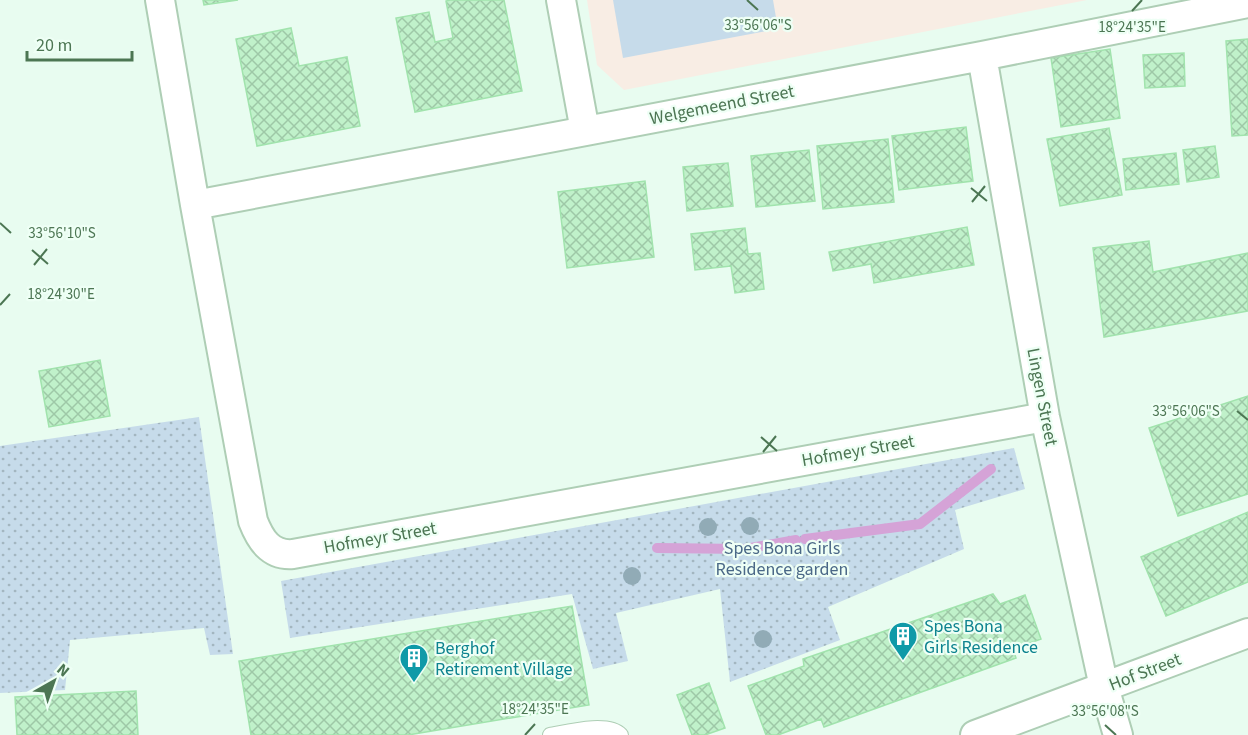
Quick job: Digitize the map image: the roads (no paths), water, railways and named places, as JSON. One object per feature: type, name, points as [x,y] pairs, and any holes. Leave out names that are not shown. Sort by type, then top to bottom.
[{"type":"street","name":"Hofmeyr Street","points":[[160,0],[253,521],[261,540],[268,547],[284,555],[1045,417]]},
{"type":"street","points":[[561,0],[585,131]]},
{"type":"street","name":"Welgemeend Street","points":[[195,205],[982,56],[1248,3]]},
{"type":"street","name":"Lingen Street","points":[[982,56],[1045,417],[1104,687],[1118,735]]},
{"type":"street","name":"Hof Street","points":[[975,735],[1248,633]]},
{"type":"lane","points":[[550,735],[601,728],[616,730],[621,735]]},
{"type":"waterway","points":[[805,539],[920,524],[991,469]]},
{"type":"waterway","points":[[657,548],[745,549],[796,540]]},
{"type":"place","name":"Spes Bona Girls Residence","points":[[903,662]]},
{"type":"place","name":"Berghof Retirement Village","points":[[414,684]]},
{"type":"park label","name":"Spes Bona Girls Residence garden","points":[[782,558]]}]
